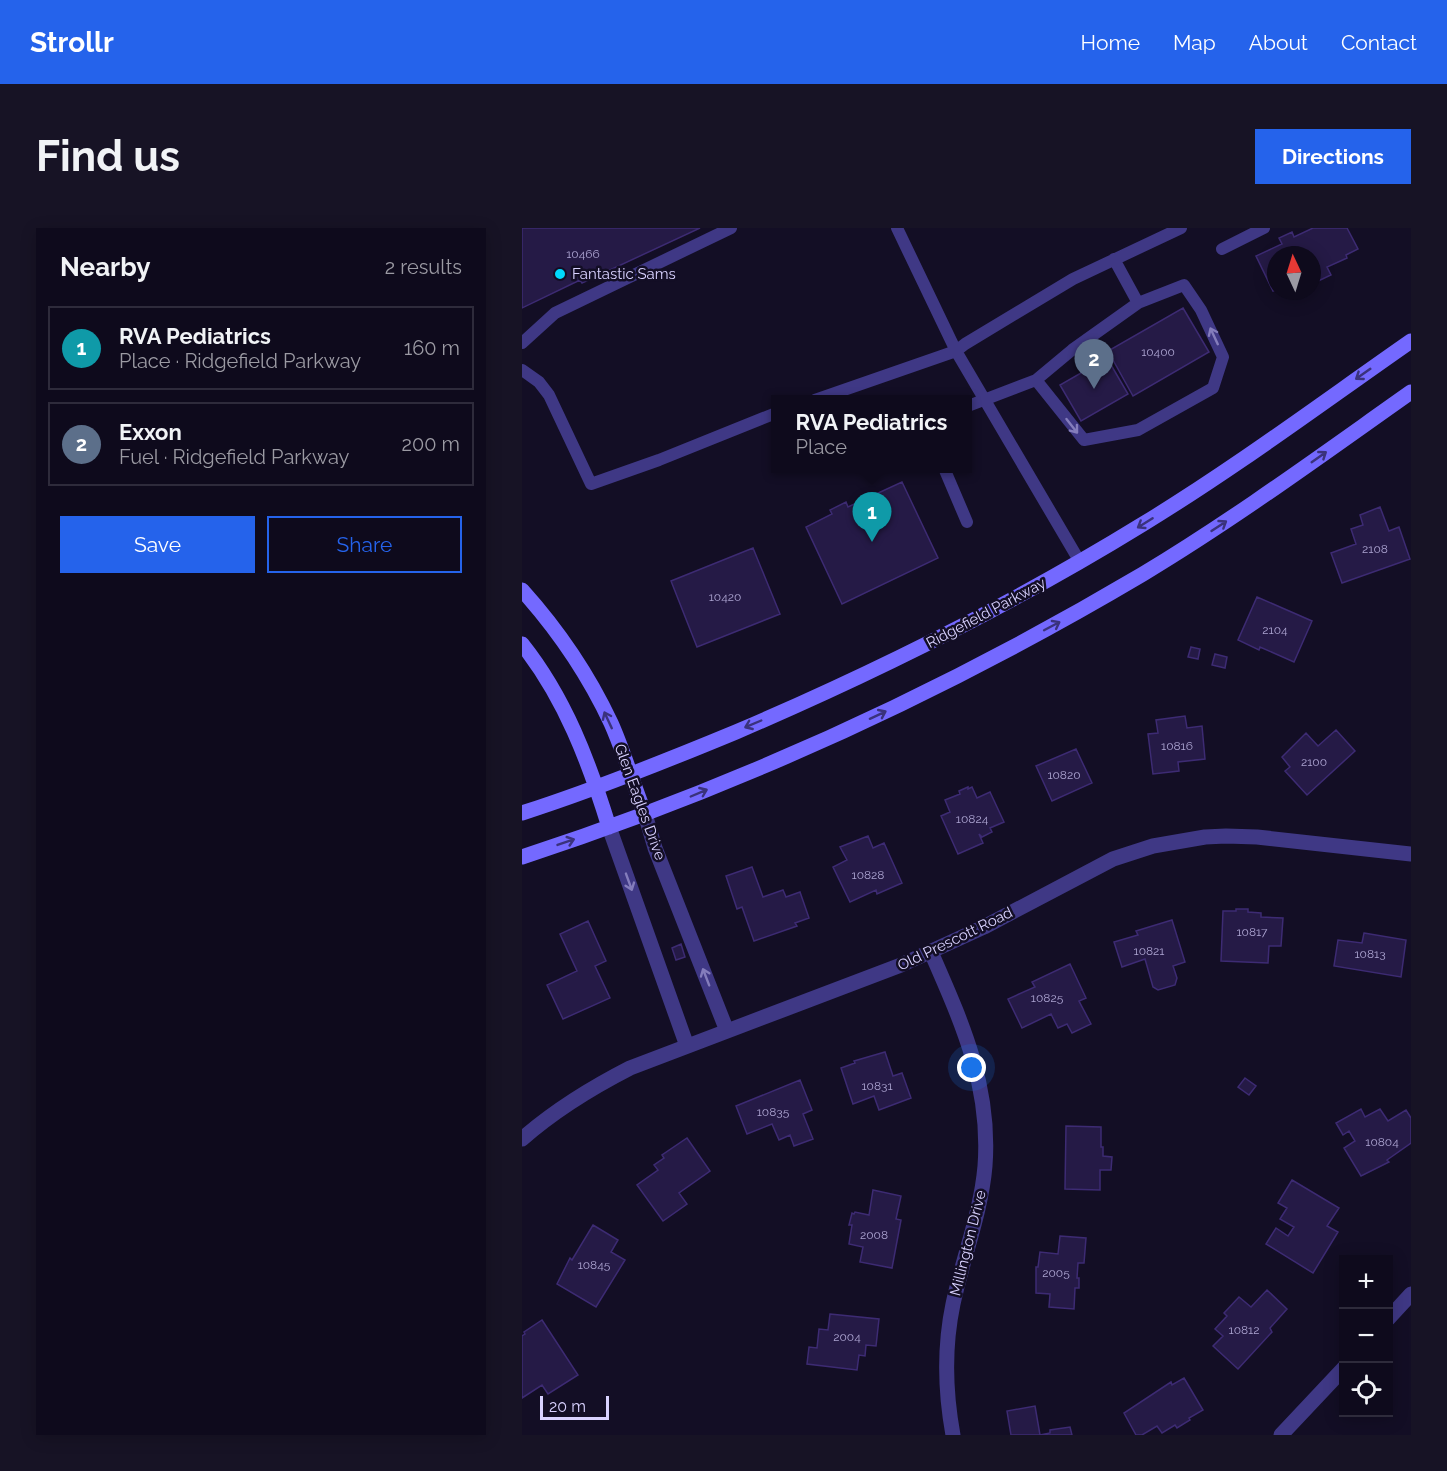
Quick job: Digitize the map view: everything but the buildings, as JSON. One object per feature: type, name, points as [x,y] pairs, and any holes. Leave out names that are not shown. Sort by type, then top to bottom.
[{"type":"main road","name":"Ridgefield Parkway","points":[[522,813],[630,774],[807,702],[967,624],[1080,562],[1230,469],[1411,341]]},
{"type":"main road","points":[[522,857],[645,814],[828,739],[974,668],[1068,617],[1215,528],[1411,392]]},
{"type":"main road","name":"Glen Eagles Drive","points":[[522,590],[570,649],[587,678],[611,724],[645,814]]},
{"type":"main road","points":[[522,644],[558,697],[597,786],[609,827]]},
{"type":"street","name":"Glen Eagles Drive","points":[[645,814],[727,1031]]},
{"type":"street","points":[[609,827],[687,1047]]},
{"type":"street","name":"Old Prescott Road","points":[[522,1139],[555,1111],[594,1086],[630,1068],[901,966],[984,927],[1113,860],[1153,846],[1205,837],[1226,836],[1257,837],[1411,854]]},
{"type":"street","name":"Millington Drive","points":[[931,952],[964,1030],[978,1074],[986,1123],[985,1166],[979,1208],[953,1304],[947,1346],[946,1383],[953,1435]]},
{"type":"street","points":[[1393,1314],[1411,1294]]},
{"type":"street","points":[[1281,1435],[1339,1373]]},
{"type":"lane","points":[[522,343],[555,313],[731,228]]},
{"type":"lane","points":[[897,228],[956,351],[1080,562]]},
{"type":"lane","points":[[827,395],[956,351],[1073,279],[1181,228]]},
{"type":"lane","points":[[1222,249],[1263,228]]},
{"type":"lane","points":[[1114,260],[1138,303]]},
{"type":"lane","points":[[972,404],[1036,380],[1138,303],[1184,285],[1202,310],[1223,357],[1213,388],[1138,430],[1084,440],[1036,380]]},
{"type":"lane","points":[[522,369],[539,382],[549,395],[591,484],[771,415]]},
{"type":"lane","points":[[946,473],[967,522]]},
{"type":"place","name":"Fantastic Sams","points":[[560,274]]},
{"type":"place","name":"Exxon","points":[[1094,389]]},
{"type":"place","name":"RVA Pediatrics","points":[[872,542]]}]
